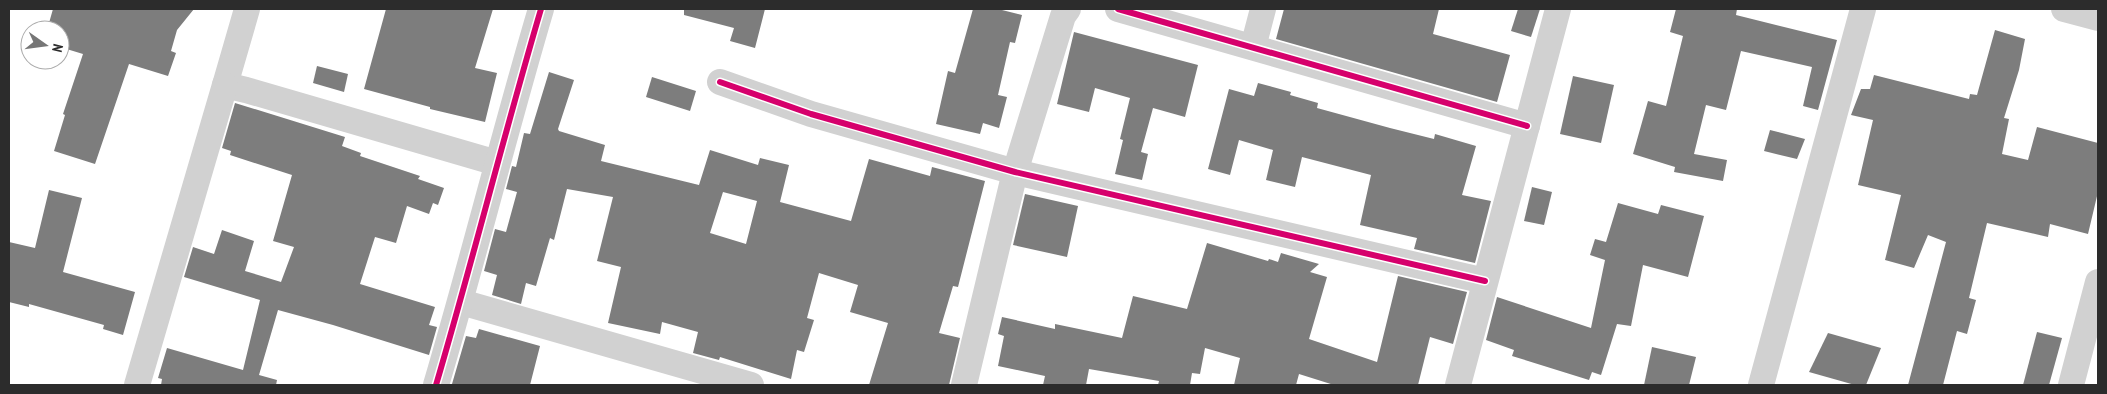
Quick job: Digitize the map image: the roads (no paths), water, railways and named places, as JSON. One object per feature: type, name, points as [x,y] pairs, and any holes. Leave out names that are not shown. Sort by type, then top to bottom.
[{"type":"street","points":[[137,385],[247,9]]},
{"type":"street","points":[[436,385],[461,302],[497,163],[542,9]]},
{"type":"street","points":[[964,385],[1014,172],[1062,16],[1068,9]]},
{"type":"street","points":[[1118,9],[1526,126]]},
{"type":"street","points":[[1253,47],[1263,9]]},
{"type":"street","points":[[1458,385],[1558,9]]},
{"type":"street","points":[[1761,385],[1863,9]]},
{"type":"street","points":[[2064,9],[2098,18]]},
{"type":"street","points":[[720,82],[811,114],[1014,172],[1485,281]]},
{"type":"street","points":[[225,85],[497,163]]},
{"type":"street","points":[[2071,385],[2098,282]]},
{"type":"street","points":[[461,302],[751,385]]}]
